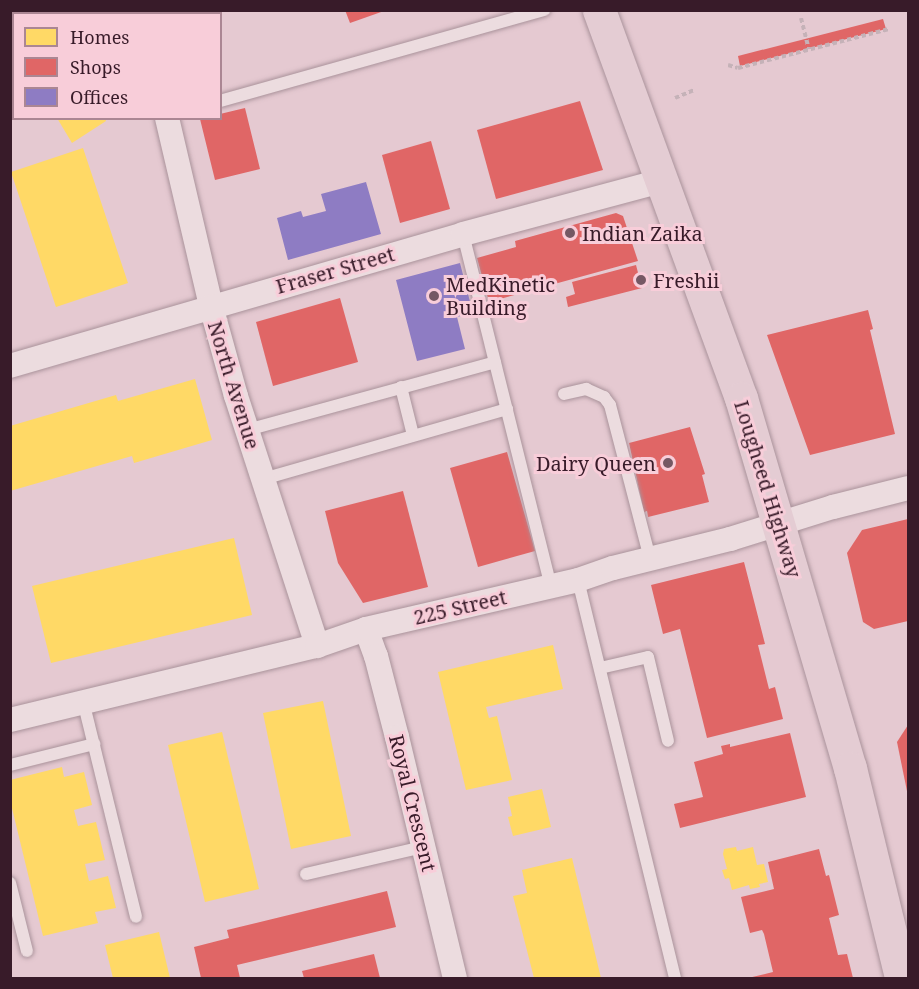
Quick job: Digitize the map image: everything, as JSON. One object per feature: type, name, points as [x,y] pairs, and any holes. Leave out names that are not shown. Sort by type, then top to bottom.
[{"type":"main road","name":"Lougheed Highway","points":[[599,10],[741,398],[850,768],[901,978]]},
{"type":"street","name":"North Avenue","points":[[167,120],[211,306],[262,479],[317,646]]},
{"type":"street","name":"Fraser Street","points":[[10,366],[463,234],[661,181]]},
{"type":"street","name":"225 Street","points":[[10,720],[84,705],[317,646],[366,629],[578,580],[909,488]]},
{"type":"street","name":"Royal Crescent","points":[[366,629],[376,656],[455,978]]},
{"type":"lane","points":[[222,100],[544,10]]},
{"type":"lane","points":[[463,234],[551,586]]},
{"type":"lane","points":[[247,430],[495,362]]},
{"type":"lane","points":[[401,387],[413,435]]},
{"type":"lane","points":[[564,394],[586,389],[604,397],[610,405],[650,559]]},
{"type":"lane","points":[[262,479],[507,409]]},
{"type":"lane","points":[[578,580],[675,978]]},
{"type":"lane","points":[[600,668],[648,657],[668,741]]},
{"type":"lane","points":[[84,705],[136,917]]},
{"type":"lane","points":[[10,765],[94,744]]},
{"type":"lane","points":[[306,874],[423,847]]},
{"type":"lane","points":[[10,883],[27,951]]},
{"type":"path","points":[[801,18],[809,49]]},
{"type":"path","points":[[729,65],[738,68],[890,29]]},
{"type":"path","points":[[675,98],[694,90]]},
{"type":"building: Homes","points":[[10,10],[82,10],[80,12],[12,12],[12,50],[10,48]]},
{"type":"building: Homes","points":[[58,120],[106,120],[106,121],[72,143]]},
{"type":"building: Homes","points":[[83,148],[128,283],[56,307],[11,172]]},
{"type":"building: Homes","points":[[195,379],[212,440],[134,463],[132,456],[10,491],[10,426],[116,395],[118,401]]},
{"type":"building: Homes","points":[[234,538],[252,615],[51,663],[32,586]]},
{"type":"building: Homes","points":[[553,645],[563,689],[486,707],[489,718],[497,716],[512,780],[466,790],[438,672]]},
{"type":"building: Homes","points":[[323,701],[351,836],[291,849],[263,713]]},
{"type":"building: Homes","points":[[222,732],[259,889],[205,902],[168,745]]},
{"type":"building: Homes","points":[[62,767],[64,777],[84,772],[92,805],[74,810],[78,826],[96,822],[105,860],[85,864],[89,881],[108,876],[116,908],[95,912],[98,923],[43,936],[10,800],[10,780]]},
{"type":"building: Homes","points":[[542,789],[551,827],[513,836],[508,817],[512,816],[508,797]]},
{"type":"building: Homes","points":[[736,847],[737,851],[753,847],[757,865],[764,864],[768,882],[759,884],[760,887],[750,889],[749,885],[732,890],[729,878],[725,879],[722,870],[727,869],[723,854],[724,849]]},
{"type":"building: Homes","points":[[572,858],[601,978],[534,978],[513,896],[527,893],[522,870]]},
{"type":"building: Homes","points":[[159,932],[170,978],[113,978],[105,945]]},
{"type":"building: Shops","points":[[345,10],[384,10],[384,11],[350,23]]},
{"type":"building: Shops","points":[[883,19],[886,29],[740,66],[738,56]]},
{"type":"building: Shops","points":[[580,101],[603,170],[496,199],[477,130]]},
{"type":"building: Shops","points":[[245,108],[260,169],[215,180],[200,120],[222,120],[222,114]]},
{"type":"building: Shops","points":[[431,141],[450,209],[400,223],[382,155]]},
{"type":"building: Shops","points":[[616,213],[623,216],[638,261],[489,302],[477,258],[516,247],[515,241]]},
{"type":"building: Shops","points":[[636,265],[642,288],[568,307],[566,297],[575,294],[572,282]]},
{"type":"building: Shops","points":[[340,298],[358,362],[273,386],[256,322]]},
{"type":"building: Shops","points":[[868,310],[873,329],[870,330],[895,434],[810,455],[767,335]]},
{"type":"building: Shops","name":"Dairy Queen","points":[[690,427],[705,474],[702,475],[709,502],[648,517],[647,511],[644,512],[629,443]]},
{"type":"building: Shops","points":[[507,452],[535,551],[478,567],[450,468]]},
{"type":"building: Shops","points":[[403,491],[428,587],[363,603],[338,563],[325,511]]},
{"type":"building: Shops","points":[[908,519],[908,621],[874,629],[863,622],[847,553],[862,530]]},
{"type":"building: Shops","points":[[744,562],[765,644],[758,645],[769,689],[775,687],[783,719],[707,738],[680,629],[663,634],[651,585]]},
{"type":"building: Shops","points":[[908,725],[908,796],[897,742]]},
{"type":"building: Shops","points":[[790,733],[806,797],[680,828],[674,804],[703,797],[694,762],[723,754],[721,746],[730,744],[730,747]]},
{"type":"building: Shops","points":[[819,849],[826,876],[829,875],[839,915],[829,918],[838,955],[847,954],[853,978],[748,978],[773,972],[764,934],[762,930],[750,933],[741,897],[774,889],[768,862]]},
{"type":"building: Shops","points":[[387,891],[396,927],[237,965],[240,978],[201,978],[194,947],[229,938],[227,930]]},
{"type":"building: Shops","points":[[374,954],[380,978],[304,978],[302,971]]},
{"type":"building: Offices","points":[[366,182],[381,234],[288,260],[277,218],[301,211],[303,217],[326,211],[321,194]]},
{"type":"building: Offices","name":"MedKinetic Building","points":[[460,263],[473,313],[457,317],[465,349],[417,361],[396,280]]},
{"type":"place","name":"Indian Zaika","points":[[570,233]]},
{"type":"place","name":"Freshii","points":[[641,280]]},
{"type":"place","name":"MedKinetic Building","points":[[434,296]]},
{"type":"place","name":"Dairy Queen","points":[[668,463]]}]
